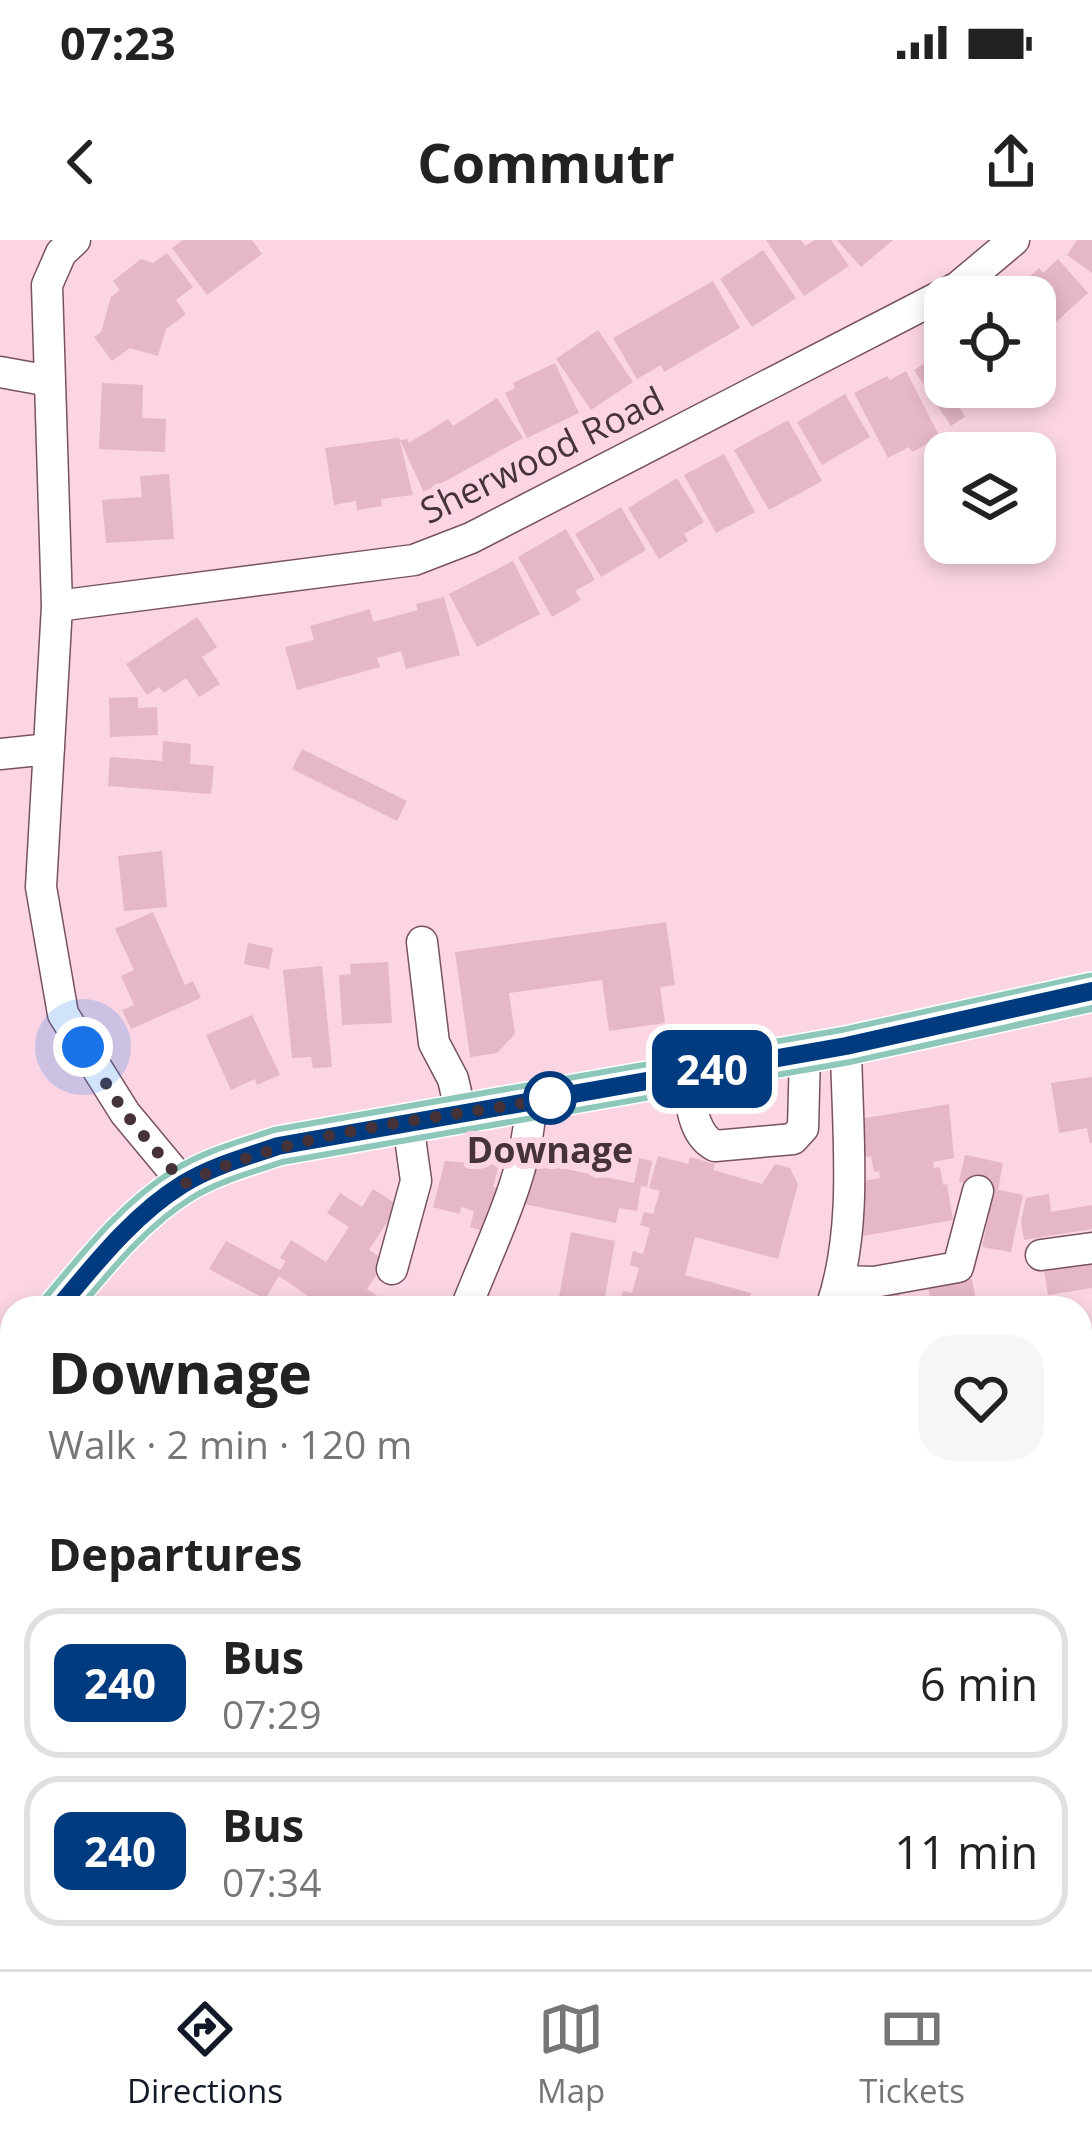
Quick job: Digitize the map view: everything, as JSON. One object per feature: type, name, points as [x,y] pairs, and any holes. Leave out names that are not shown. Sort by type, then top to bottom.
[{"type":"main road","points":[[69,1296],[138,1220],[184,1184],[223,1164],[278,1146],[846,1046],[1092,992]]},
{"type":"street","points":[[75,240],[61,254],[47,285],[57,606],[41,886],[63,1014],[124,1112],[184,1184]]},
{"type":"street","name":"Sherwood Road","points":[[57,606],[414,560],[766,389],[958,287],[1014,240]]},
{"type":"street","points":[[0,372],[50,381]]},
{"type":"street","points":[[0,754],[49,749]]},
{"type":"street","points":[[422,943],[434,1043],[453,1079],[461,1114]]},
{"type":"street","points":[[846,1046],[848,1175],[835,1294],[958,1267],[978,1191]]},
{"type":"street","points":[[686,1074],[699,1133],[706,1141],[715,1145],[793,1139],[802,1128],[805,1053]]},
{"type":"street","points":[[471,1296],[530,1128],[531,1102]]},
{"type":"street","points":[[392,1269],[416,1181],[408,1123]]},
{"type":"street","points":[[1041,1255],[1092,1248]]},
{"type":"building","points":[[183,240],[252,240],[262,254],[207,295],[172,248]]},
{"type":"building","points":[[766,240],[801,240],[805,246],[831,240],[849,266],[804,296]]},
{"type":"building","points":[[837,240],[893,240],[861,267]]},
{"type":"building","points":[[1077,240],[1092,240],[1092,273],[1067,255]]},
{"type":"building","points":[[763,250],[796,298],[752,327],[720,279]]},
{"type":"building","points":[[167,253],[193,287],[176,300],[186,314],[166,329],[158,356],[130,348],[112,361],[94,337],[101,332],[111,297],[120,290],[113,281],[141,259],[153,263]]},
{"type":"building","points":[[1058,259],[1088,293],[1056,322],[1056,276],[1030,276],[1039,268],[1043,273]]},
{"type":"building","points":[[713,281],[740,328],[664,372],[661,365],[637,379],[613,338]]},
{"type":"building","points":[[598,330],[633,382],[591,410],[556,359]]},
{"type":"building","points":[[555,363],[579,413],[527,438],[505,393],[515,388],[513,383]]},
{"type":"building","points":[[924,364],[924,385],[914,370]]},
{"type":"building","points":[[906,371],[937,432],[924,432],[924,446],[888,458],[854,393],[887,376],[890,380]]},
{"type":"building","points":[[102,383],[143,385],[142,418],[166,419],[165,452],[99,449]]},
{"type":"building","points":[[845,394],[870,437],[822,465],[797,422]]},
{"type":"building","points":[[497,398],[523,438],[424,493],[400,440],[409,443],[448,419],[453,426]]},
{"type":"building","points":[[939,408],[960,408],[965,417],[951,426]]},
{"type":"building","points":[[788,420],[822,481],[769,510],[734,450]]},
{"type":"building","points":[[399,438],[413,495],[381,499],[382,506],[357,510],[356,501],[334,505],[325,448]]},
{"type":"building","points":[[724,454],[755,512],[716,533],[684,475]]},
{"type":"building","points":[[169,474],[174,539],[106,543],[102,500],[142,497],[140,476]]},
{"type":"building","points":[[677,478],[704,522],[684,534],[688,541],[659,559],[628,508]]},
{"type":"building","points":[[621,507],[646,550],[601,577],[575,534]]},
{"type":"building","points":[[566,529],[595,580],[575,591],[581,600],[552,617],[518,557]]},
{"type":"building","points":[[513,561],[540,614],[477,647],[449,594]]},
{"type":"building","points":[[444,597],[460,655],[406,669],[401,651],[377,658],[380,667],[297,690],[285,647],[314,640],[310,626],[370,609],[373,622],[418,610],[416,604]]},
{"type":"building","points":[[197,617],[217,647],[202,657],[220,684],[199,697],[186,678],[164,693],[159,687],[147,695],[126,664]]},
{"type":"building","points":[[138,697],[138,708],[157,707],[158,735],[110,737],[109,698]]},
{"type":"building","points":[[163,741],[191,744],[190,764],[214,766],[211,794],[108,786],[110,757],[162,761]]},
{"type":"building","points":[[302,749],[407,801],[397,821],[292,769]]},
{"type":"building","points":[[162,851],[167,907],[124,911],[118,856]]},
{"type":"building","points":[[153,912],[185,985],[193,981],[201,998],[131,1029],[122,1010],[134,1005],[121,976],[134,970],[115,929]]},
{"type":"building","points":[[666,922],[675,985],[660,987],[665,1023],[609,1031],[602,980],[509,993],[515,1034],[497,1053],[470,1057],[455,952]]},
{"type":"building","points":[[248,943],[273,948],[269,969],[244,964]]},
{"type":"building","points":[[388,962],[392,1023],[342,1025],[339,975],[351,974],[350,964]]},
{"type":"building","points":[[322,966],[332,1067],[313,1068],[311,1057],[292,1058],[283,970]]},
{"type":"building","points":[[252,1015],[280,1075],[231,1090],[206,1035]]},
{"type":"building","points":[[1092,1077],[1090,1143],[1087,1128],[1059,1133],[1051,1083]]},
{"type":"building","points":[[949,1104],[954,1158],[933,1162],[934,1168],[940,1167],[943,1185],[947,1184],[953,1220],[863,1236],[858,1182],[880,1178],[871,1156],[866,1157],[860,1119]]},
{"type":"building","points":[[965,1155],[1003,1163],[998,1190],[959,1182]]},
{"type":"building","points":[[658,1156],[688,1164],[690,1157],[715,1164],[713,1170],[762,1184],[775,1164],[790,1168],[798,1184],[778,1259],[695,1237],[685,1275],[750,1296],[621,1296],[623,1291],[632,1293],[639,1268],[630,1265],[633,1251],[643,1254],[650,1228],[640,1225],[644,1212],[653,1214],[660,1191],[649,1188]]},
{"type":"building","points":[[639,1158],[652,1161],[647,1187],[641,1186],[637,1211],[619,1208],[616,1223],[524,1204],[531,1162],[634,1183]]},
{"type":"building","points":[[445,1161],[499,1165],[493,1187],[498,1188],[483,1231],[470,1227],[474,1211],[461,1207],[460,1214],[433,1207]]},
{"type":"building","points":[[373,1189],[398,1205],[369,1250],[386,1261],[367,1289],[378,1296],[308,1296],[279,1276],[267,1296],[259,1296],[209,1269],[226,1241],[280,1270],[286,1261],[280,1258],[291,1240],[326,1262],[349,1227],[327,1213],[340,1193],[362,1207]]},
{"type":"building","points":[[994,1189],[1023,1195],[1011,1252],[982,1247]]},
{"type":"building","points":[[1049,1194],[1051,1212],[1092,1205],[1092,1229],[1024,1240],[1021,1221],[1026,1198]]},
{"type":"building","points":[[571,1232],[615,1241],[605,1296],[559,1296]]},
{"type":"building","points":[[1092,1262],[1092,1288],[1048,1295],[1044,1269]]},
{"type":"building","points":[[972,1279],[975,1296],[930,1296],[928,1286]]},
{"type":"bus line","name":"240","points":[[68,1296],[148,1210],[184,1184],[223,1164],[278,1146],[846,1046],[1092,991]]},
{"type":"place","name":"Downage","points":[[550,1098]]},
{"type":"route","points":[[83,1047],[124,1112],[184,1184],[223,1164],[278,1146],[550,1098]]}]
